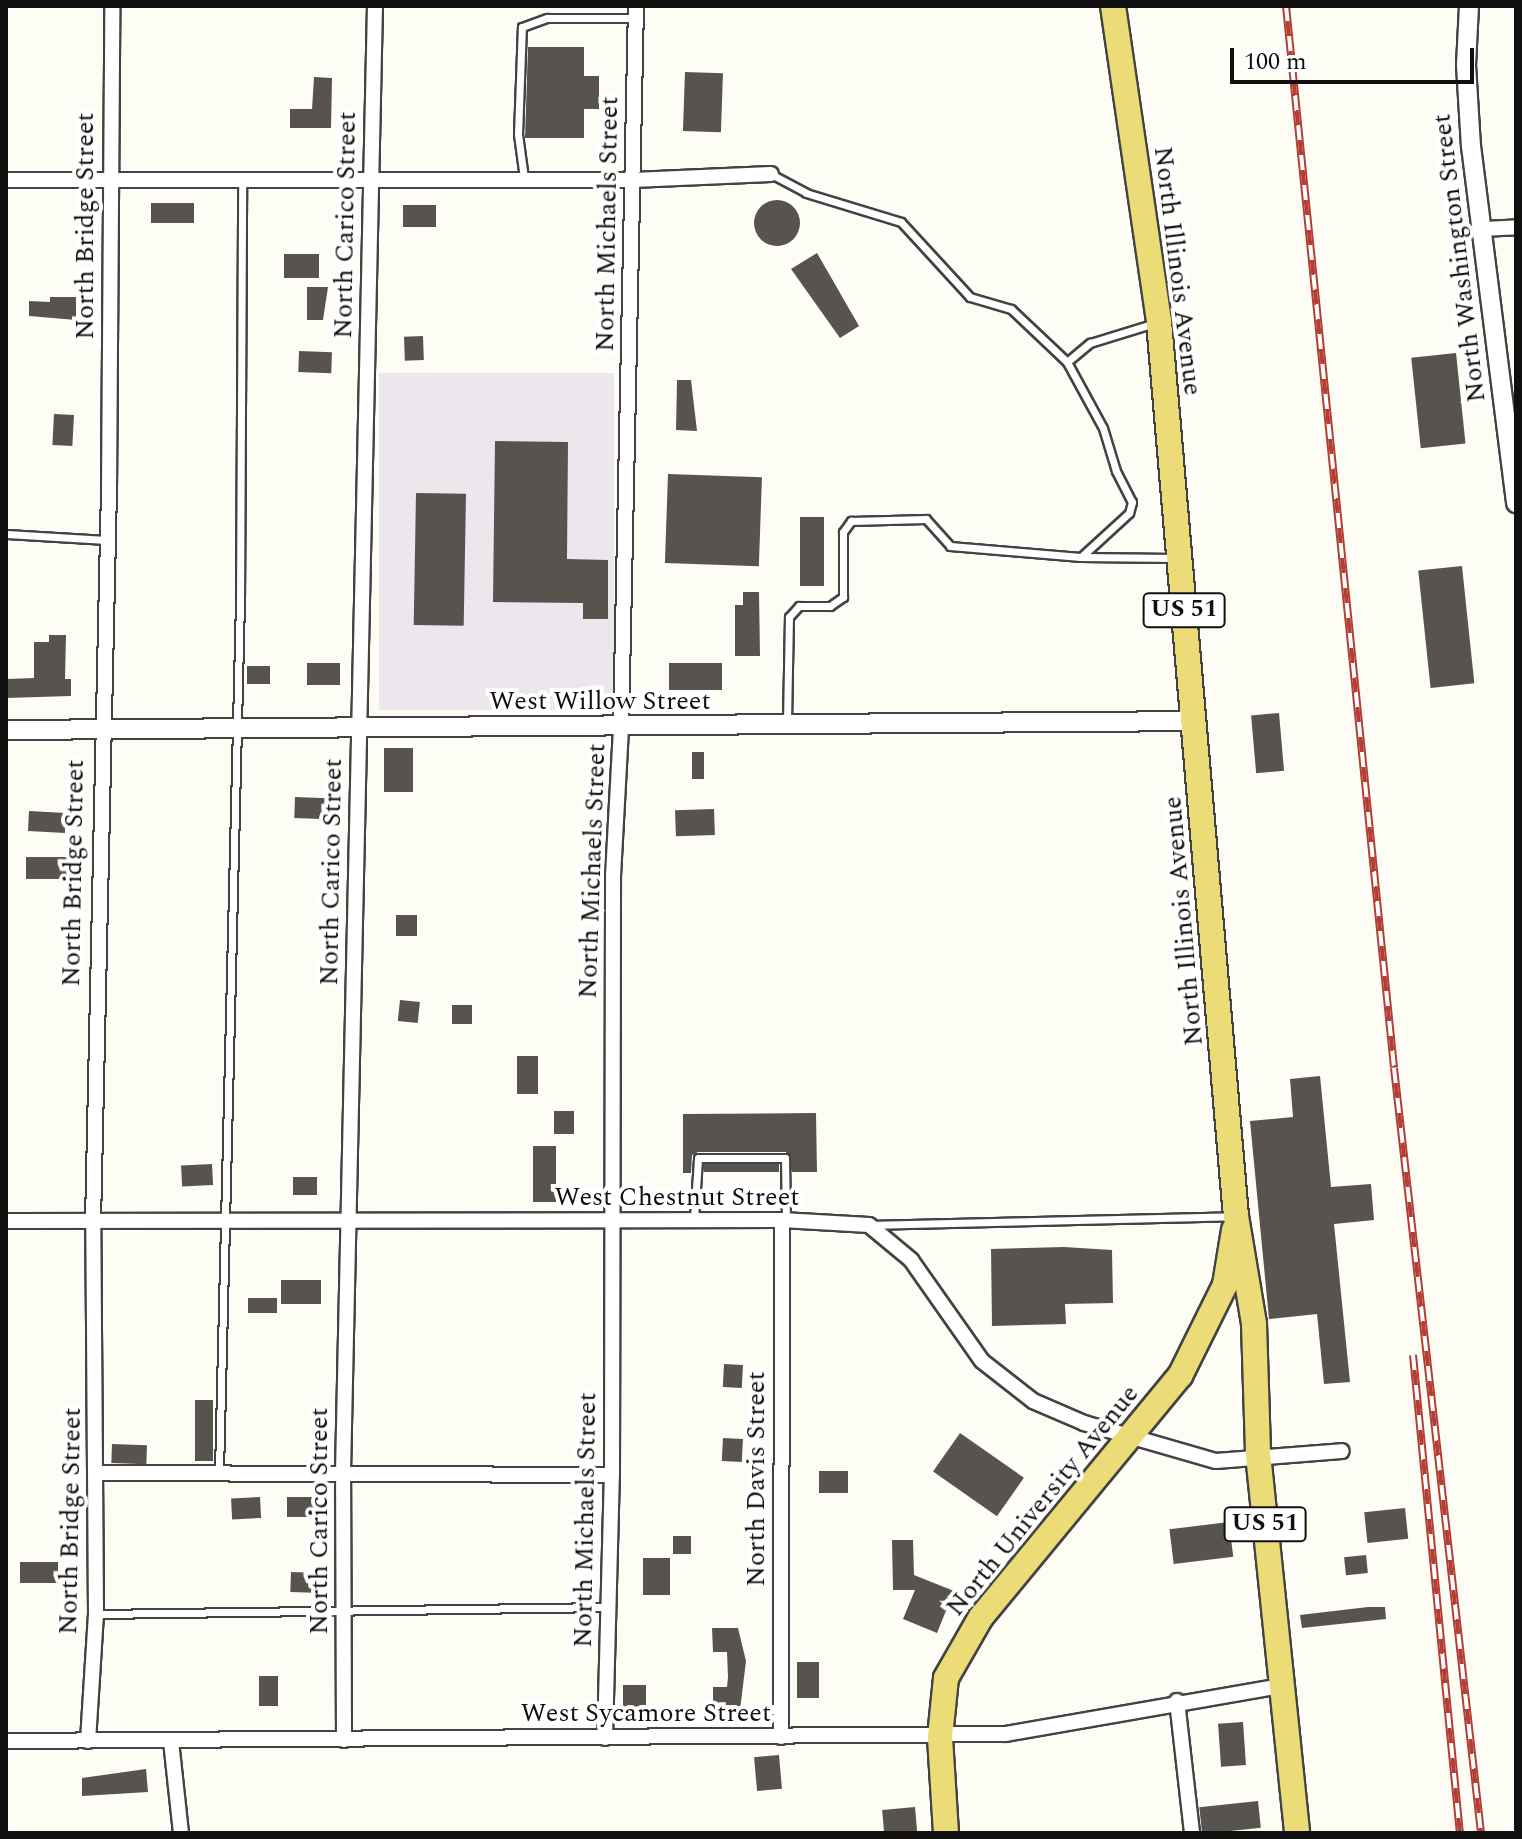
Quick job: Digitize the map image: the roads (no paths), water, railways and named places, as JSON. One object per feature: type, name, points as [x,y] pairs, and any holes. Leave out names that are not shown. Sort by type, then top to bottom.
[{"type":"main road","name":"North Illinois Avenue","points":[[1113,6],[1159,322],[1236,1216],[1254,1324],[1258,1454],[1297,1833]]},
{"type":"main road","name":"North University Avenue","points":[[946,1833],[940,1737],[946,1678],[981,1617],[1180,1376],[1207,1329],[1225,1285],[1236,1216]]},
{"type":"street","name":"North Bridge Street","points":[[88,1741],[96,1614],[98,1473],[93,1222],[100,730],[107,540],[112,6]]},
{"type":"street","name":"North Carico Street","points":[[344,1740],[343,1472],[375,6]]},
{"type":"street","name":"North Washington Street","points":[[1469,6],[1468,106],[1516,503]]},
{"type":"street","name":"North Michaels Street","points":[[605,1738],[612,1475],[613,876],[621,727],[636,12]]},
{"type":"street","points":[[6,180],[633,180],[771,174]]},
{"type":"street","points":[[1483,229],[1516,227]]},
{"type":"street","name":"West Willow Street","points":[[6,730],[787,727],[1194,721]]},
{"type":"street","name":"West Chestnut Street","points":[[6,1221],[348,1223],[784,1220],[869,1225]]},
{"type":"street","name":"North Davis Street","points":[[781,1737],[784,1220]]},
{"type":"street","points":[[869,1225],[911,1260],[982,1361],[1033,1401],[1084,1423],[1216,1461],[1258,1454],[1342,1451]]},
{"type":"street","points":[[98,1473],[612,1475]]},
{"type":"street","name":"West Sycamore Street","points":[[6,1741],[940,1737],[1006,1734],[1177,1701],[1282,1686]]},
{"type":"street","points":[[1177,1701],[1192,1833]]},
{"type":"street","points":[[171,1741],[181,1833]]},
{"type":"lane","points":[[524,178],[518,134],[522,27],[547,18],[636,12]]},
{"type":"lane","points":[[771,174],[806,193],[901,222],[970,297],[1011,309],[1067,362],[1103,428],[1132,502],[1129,513],[1081,557]]},
{"type":"lane","points":[[219,1472],[233,729],[240,602],[242,181]]},
{"type":"lane","points":[[1067,362],[1111,333],[1159,322]]},
{"type":"lane","points":[[787,727],[789,617],[799,606],[830,606],[843,597],[843,532],[851,521],[926,519],[950,546],[1081,557],[1181,558]]},
{"type":"lane","points":[[6,534],[107,540]]},
{"type":"lane","points":[[694,1221],[698,1158],[785,1158],[784,1220]]},
{"type":"lane","points":[[869,1225],[1236,1216]]},
{"type":"lane","points":[[96,1614],[343,1608],[609,1607]]},
{"type":"railway","points":[[1286,6],[1394,1068],[1481,1833]]},
{"type":"railway","points":[[1413,1355],[1460,1833]]}]
